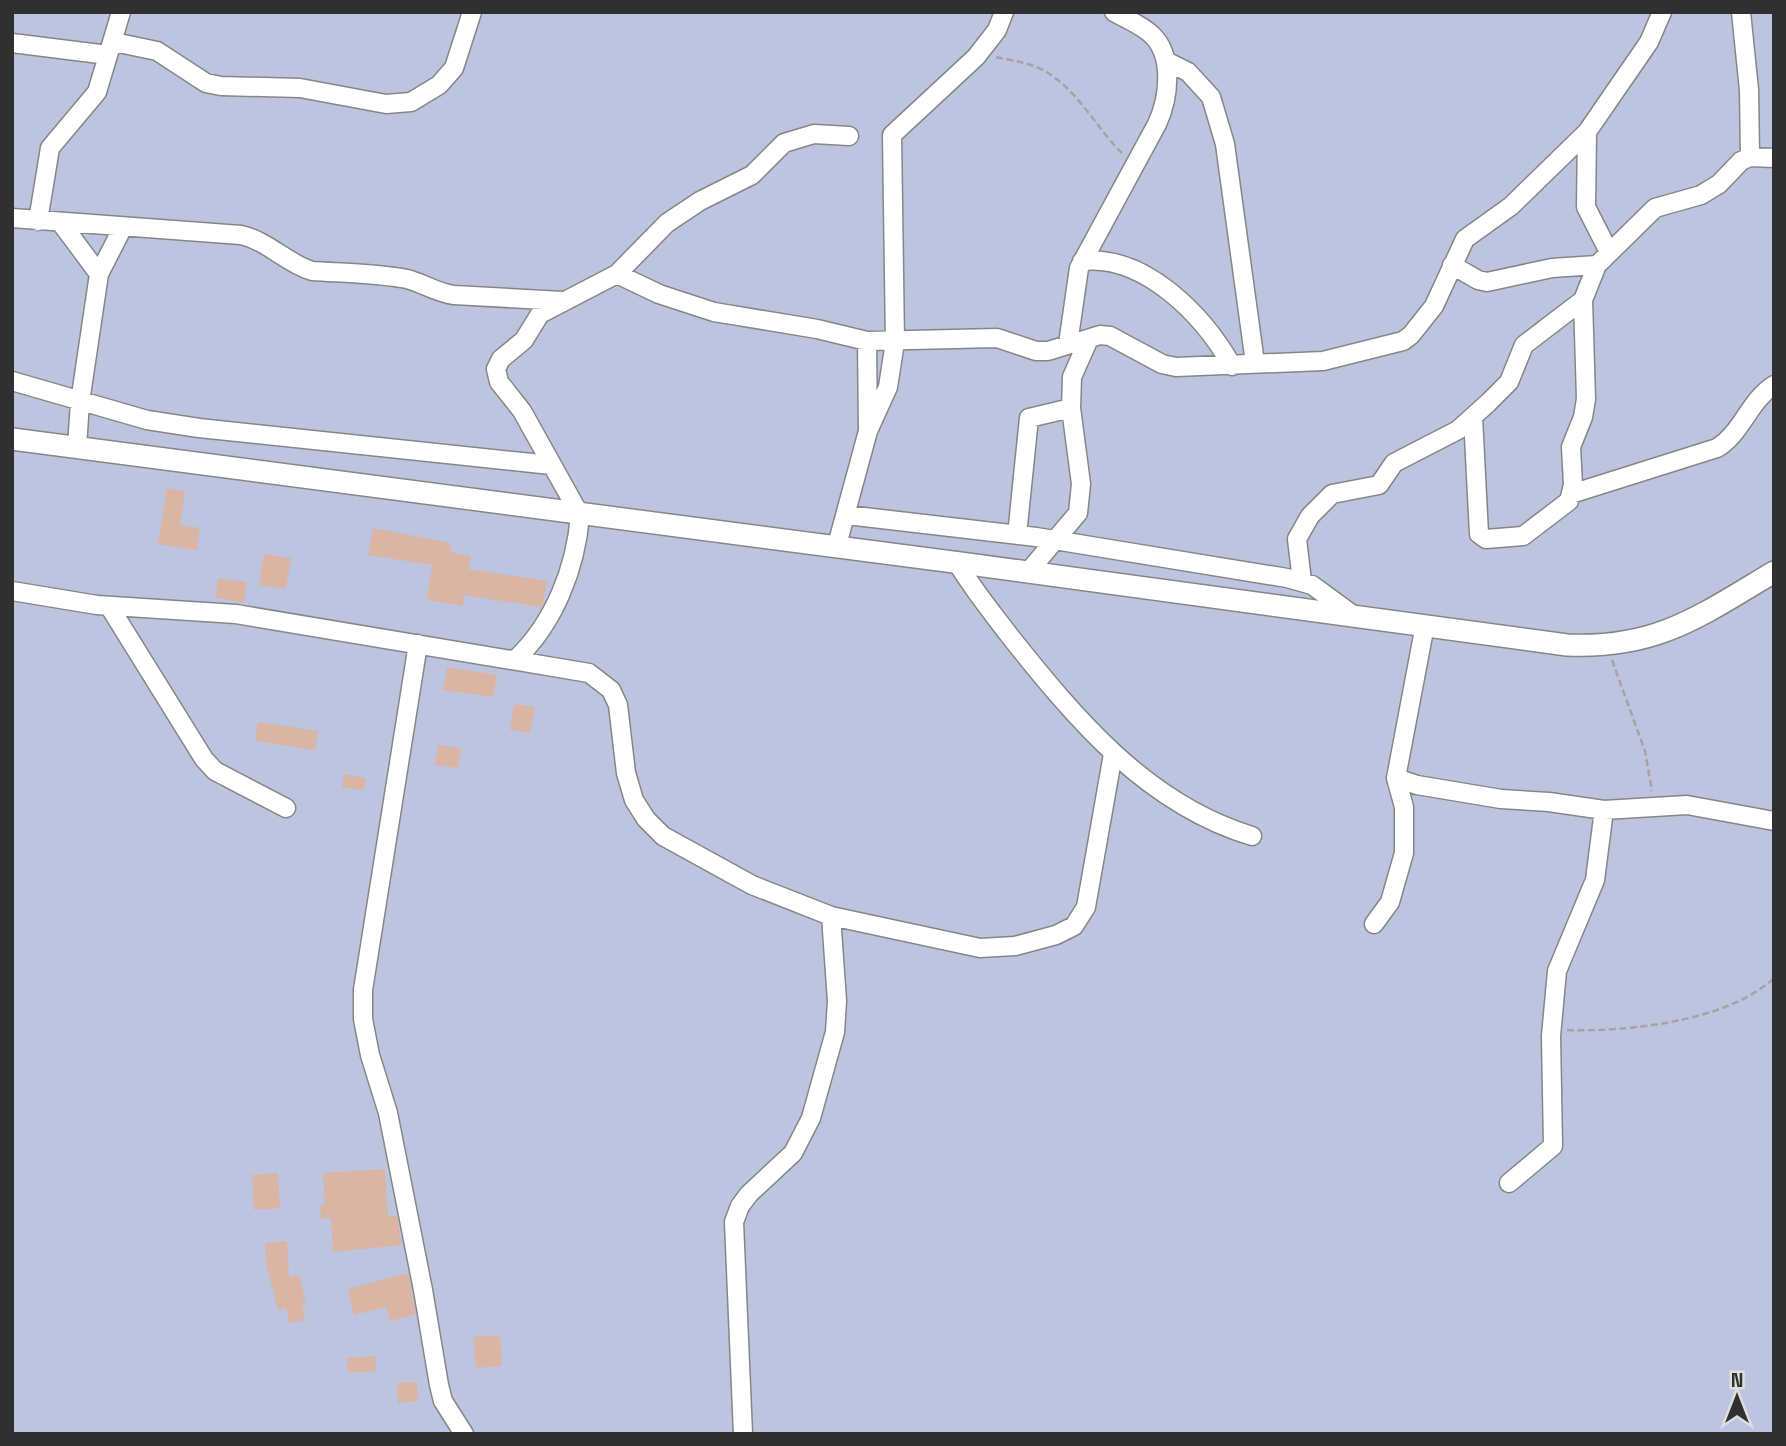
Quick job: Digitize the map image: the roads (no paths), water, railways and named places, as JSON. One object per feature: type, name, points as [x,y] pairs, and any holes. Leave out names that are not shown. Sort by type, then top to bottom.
[{"type":"street","points":[[37,221],[50,148],[97,92],[121,12]]},
{"type":"street","points":[[12,43],[157,51],[193,76],[213,84],[300,88],[386,104],[411,102],[439,85],[454,68],[472,12]]},
{"type":"street","points":[[837,545],[868,432],[888,387],[895,342],[892,135],[976,57],[997,30],[1004,12]]},
{"type":"street","points":[[1068,344],[1076,280],[1082,261],[1162,113],[1166,61],[1161,44],[1150,32],[1114,12]]},
{"type":"street","points":[[617,274],[659,294],[714,312],[817,328],[867,341],[997,338],[1036,351],[1088,341],[1100,335],[1110,336],[1162,364],[1176,367],[1323,361],[1403,341],[1434,306],[1465,239],[1511,206],[1587,132],[1649,42],[1662,12]]},
{"type":"street","points":[[1741,12],[1749,90],[1750,157]]},
{"type":"street","points":[[1166,61],[1188,72],[1211,97],[1225,144],[1255,363]]},
{"type":"street","points":[[1587,132],[1586,207],[1603,258]]},
{"type":"street","points":[[516,659],[542,631],[559,596],[579,534],[580,515],[522,411],[499,382],[496,369],[501,359],[524,340],[540,314],[570,301],[617,274],[667,223],[700,201],[752,175],[784,143],[814,134],[849,136]]},
{"type":"street","points":[[1473,417],[1481,538],[1523,536],[1563,507],[1571,494],[1571,447],[1583,417],[1586,399],[1583,300],[1603,258],[1655,208],[1701,195],[1720,184],[1741,161],[1750,157],[1774,158]]},
{"type":"street","points":[[12,218],[122,229],[241,235],[263,243],[300,267],[312,271],[388,276],[428,284],[443,294],[570,301]]},
{"type":"street","points":[[61,223],[99,274]]},
{"type":"street","points":[[78,447],[80,402],[99,274],[122,229]]},
{"type":"street","points":[[1452,265],[1487,282],[1603,258]]},
{"type":"street","points":[[1082,261],[1113,263],[1153,280],[1213,336],[1231,366]]},
{"type":"street","points":[[1302,581],[1297,539],[1310,516],[1332,494],[1379,485],[1394,463],[1440,441],[1473,417],[1508,382],[1524,345],[1583,300]]},
{"type":"street","points":[[867,341],[868,432]]},
{"type":"street","points":[[1029,571],[1053,539],[1071,524],[1081,499],[1071,408],[1072,377],[1088,341]]},
{"type":"street","points":[[12,381],[147,420],[227,432],[551,465]]},
{"type":"street","points":[[1571,494],[1717,448],[1727,442],[1764,392],[1774,385]]},
{"type":"street","points":[[1017,535],[1029,418],[1071,408]]},
{"type":"street","points":[[12,439],[580,515],[837,545],[1567,645],[1608,646],[1667,633],[1774,572]]},
{"type":"street","points":[[847,515],[1053,539],[1302,581],[1355,617]]},
{"type":"street","points":[[956,561],[972,588],[1054,691],[1113,754],[1186,808],[1252,836]]},
{"type":"street","points":[[12,592],[109,606],[236,614],[589,673],[611,690],[618,705],[626,773],[634,800],[663,836],[752,885],[831,916],[980,948],[1015,946],[1056,936],[1074,926],[1086,906],[1113,754]]},
{"type":"street","points":[[109,606],[204,759],[215,771],[286,808]]},
{"type":"street","points":[[1374,923],[1390,902],[1404,853],[1404,807],[1396,778],[1425,625]]},
{"type":"street","points":[[418,645],[363,990],[363,1019],[390,1126],[439,1385],[443,1401],[464,1434]]},
{"type":"street","points":[[1396,778],[1417,785],[1477,796],[1604,810],[1687,805],[1774,821]]},
{"type":"street","points":[[1509,1183],[1553,1146],[1552,1030],[1557,971],[1595,880],[1604,810]]},
{"type":"street","points":[[743,1434],[734,1222],[740,1206],[749,1194],[793,1153],[811,1118],[835,1032],[831,916]]}]
